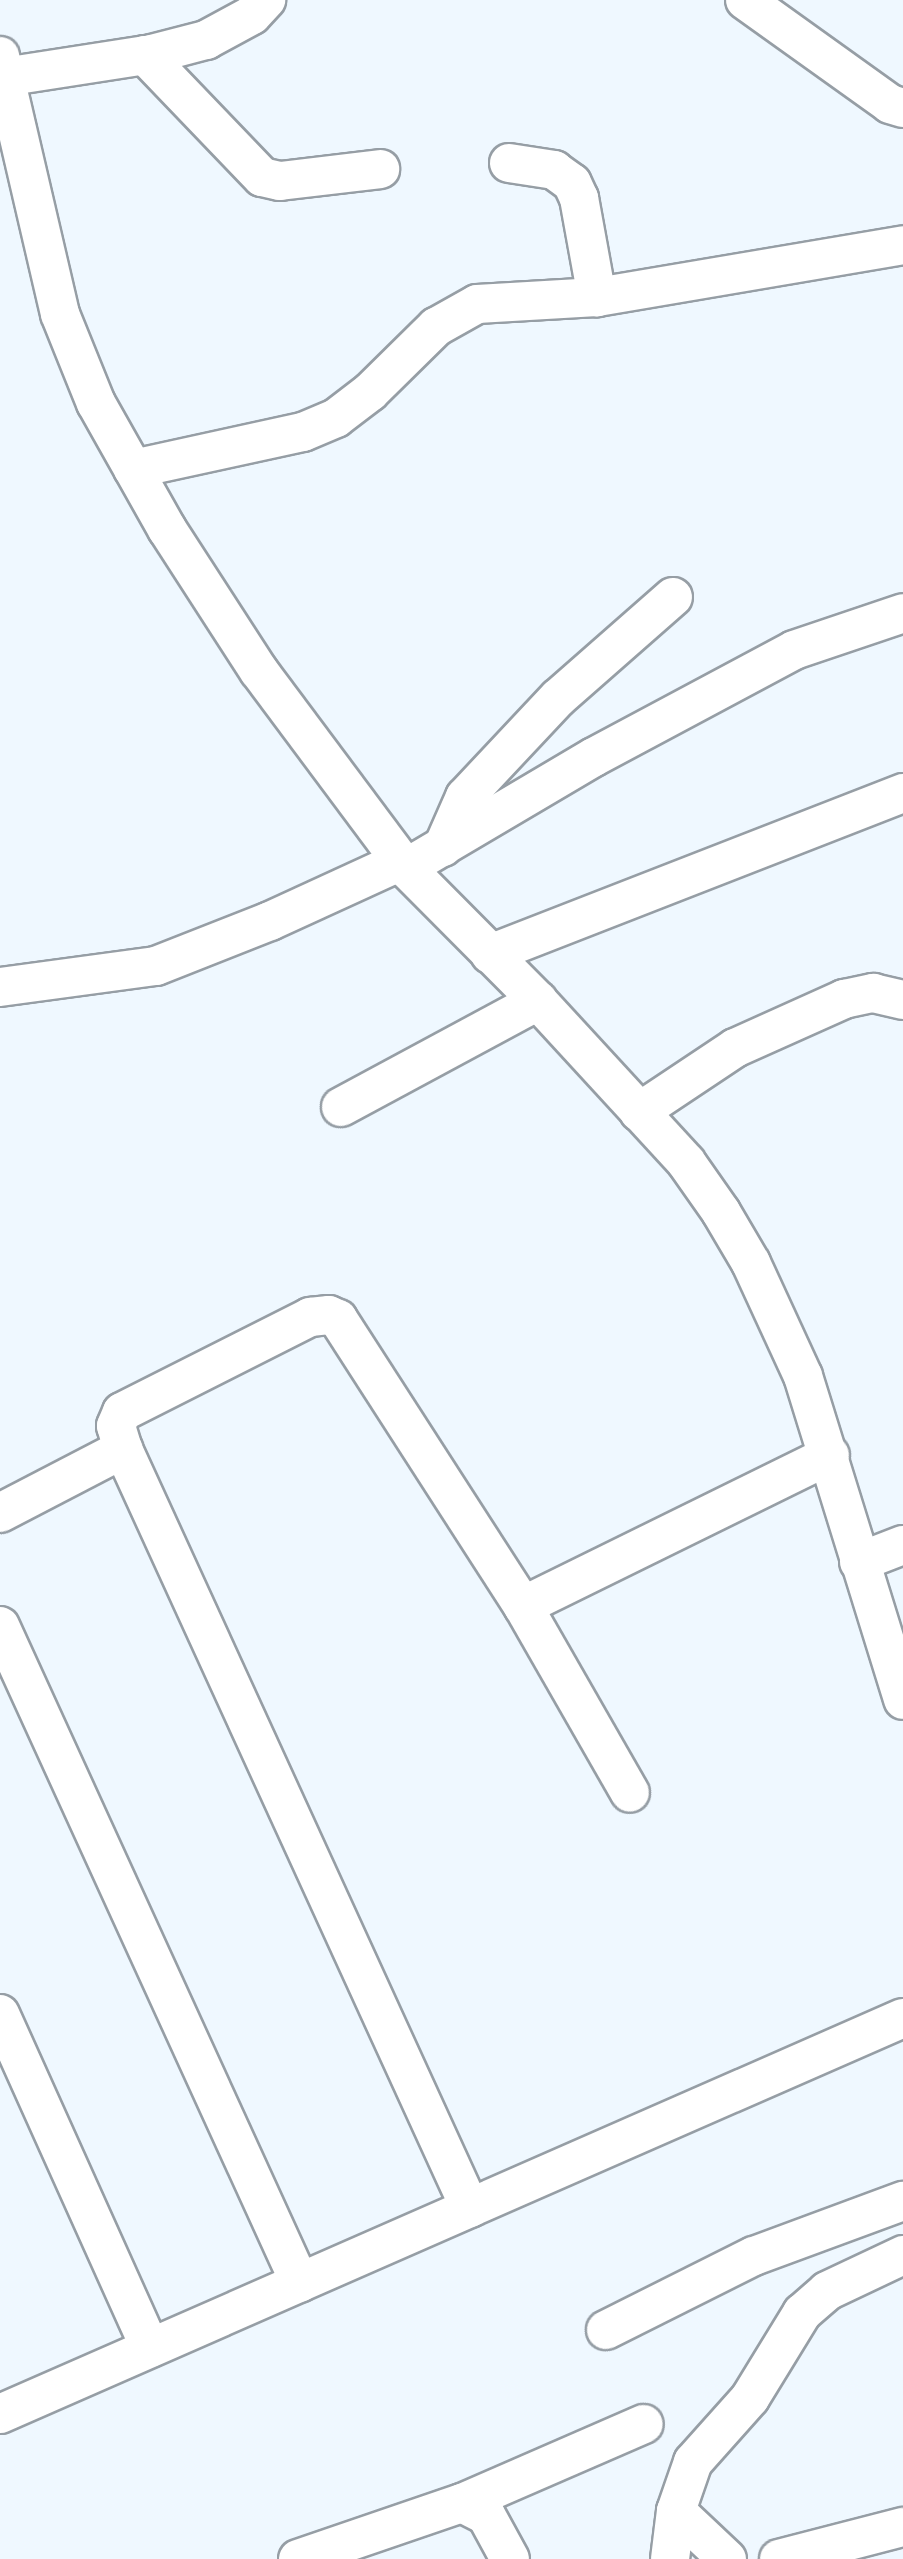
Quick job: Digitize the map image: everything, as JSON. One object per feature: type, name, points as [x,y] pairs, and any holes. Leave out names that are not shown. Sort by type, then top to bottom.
[{"type":"street","points":[[266,0],[252,15],[206,40],[145,55],[3,81],[60,314],[96,403],[133,469],[259,671],[404,864],[538,1001],[686,1162],[751,1263],[803,1376],[830,1454],[859,1562],[903,1700]]},
{"type":"street","points":[[745,0],[890,104],[903,108]]},
{"type":"street","points":[[145,55],[262,177],[280,181],[380,169]]},
{"type":"street","points":[[509,163],[554,170],[572,183],[579,198],[597,297]]},
{"type":"street","points":[[133,469],[303,432],[336,418],[370,392],[436,327],[477,304],[597,297],[903,245]]},
{"type":"street","points":[[443,847],[465,797],[558,698],[673,597]]},
{"type":"street","points":[[0,987],[156,966],[270,921],[443,847],[594,757],[794,650],[903,613]]},
{"type":"street","points":[[490,954],[903,793]]},
{"type":"street","points":[[639,1112],[735,1048],[844,999],[873,993],[903,1000]]},
{"type":"street","points":[[341,1107],[538,1001]]},
{"type":"street","points":[[470,2208],[123,1449],[116,1426],[122,1412],[310,1317],[329,1315],[338,1319],[523,1606],[630,1793]]},
{"type":"street","points":[[0,1513],[123,1449]]},
{"type":"street","points":[[523,1606],[830,1454]]},
{"type":"street","points":[[859,1562],[903,1545]]},
{"type":"street","points":[[0,1626],[300,2283]]},
{"type":"street","points":[[0,2014],[150,2348]]},
{"type":"street","points":[[0,2414],[903,2018]]},
{"type":"street","points":[[606,2330],[754,2256],[903,2201]]},
{"type":"street","points":[[670,2559],[676,2511],[693,2462],[750,2398],[803,2313],[827,2291],[903,2255]]},
{"type":"street","points":[[298,2559],[462,2503],[644,2424]]},
{"type":"street","points":[[462,2503],[486,2515],[510,2559]]},
{"type":"street","points":[[676,2511],[727,2559]]},
{"type":"street","points":[[779,2559],[903,2528]]}]
